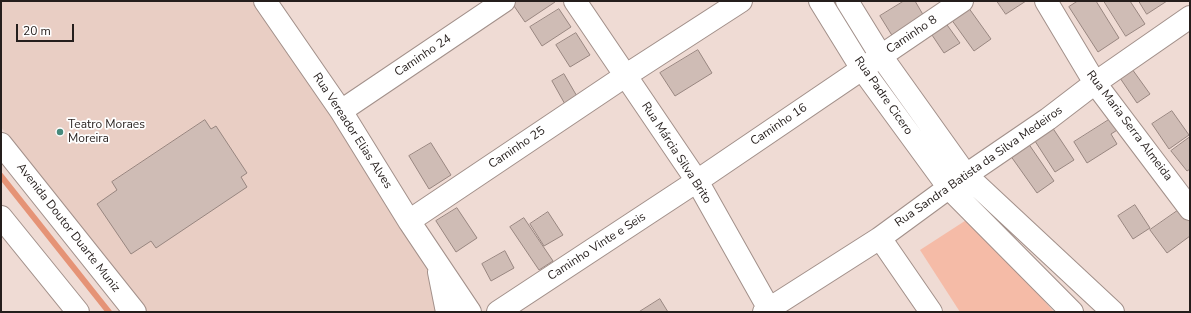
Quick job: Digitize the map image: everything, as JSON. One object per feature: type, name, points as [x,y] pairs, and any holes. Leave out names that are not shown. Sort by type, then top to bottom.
[{"type":"street","name":"Caminho 24","points":[[341,111],[504,1]]},
{"type":"street","name":"Rua Márcia Silva Brito","points":[[575,1],[697,182],[767,310]]},
{"type":"street","name":"Caminho 25","points":[[409,221],[625,76],[741,1]]},
{"type":"street","name":"Rua Padre Cicero","points":[[820,1],[862,69],[958,181]]},
{"type":"street","points":[[847,1],[958,181],[1072,312]]},
{"type":"street","name":"Caminho 8","points":[[862,69],[962,1]]},
{"type":"street","name":"Rua Maria Serra Almeida","points":[[1046,1],[1095,83],[1183,183],[1190,209]]},
{"type":"street","name":"Rua Vereador Elias Alves","points":[[271,3],[341,111],[409,221],[470,312]]},
{"type":"street","name":"Rua Sandra Batista da Silva Medeiros","points":[[767,310],[880,238],[958,181],[1048,119],[1095,83],[1190,17]]},
{"type":"street","name":"Caminho 16","points":[[697,182],[862,69]]},
{"type":"street","name":"Avenida Doutor Duarte Muniz","points":[[1,144],[135,312]]},
{"type":"street","points":[[958,181],[1113,312]]},
{"type":"street","name":"Caminho Vinte e Seis","points":[[498,312],[697,182]]},
{"type":"street","points":[[1,217],[73,310]]},
{"type":"street","points":[[880,238],[931,312]]},
{"type":"street","name":"Rua Vereador Elias Alves","points":[[437,263],[447,312]]},
{"type":"shaded area","points":[[1,1],[254,1],[330,114],[456,312],[147,312],[1,127]]},
{"type":"shaded area","points":[[971,217],[1054,312],[960,312],[920,250]]},
{"type":"building","points":[[515,1],[555,2],[525,22],[512,3]]},
{"type":"building","points":[[904,1],[915,1],[925,18],[893,37],[880,16]]},
{"type":"building","points":[[997,1],[1026,1],[1006,14]]},
{"type":"building","points":[[1078,1],[1096,1],[1119,38],[1098,52],[1069,7]]},
{"type":"building","points":[[1104,1],[1130,1],[1145,24],[1126,36]]},
{"type":"building","points":[[1139,1],[1167,1],[1147,14]]},
{"type":"building","points":[[968,7],[991,39],[974,51],[951,19]]},
{"type":"building","points":[[559,9],[571,27],[542,46],[530,27]]},
{"type":"building","points":[[945,22],[960,43],[944,53],[930,32]]},
{"type":"building","points":[[576,33],[590,55],[570,67],[556,45]]},
{"type":"building","points":[[698,50],[712,73],[675,96],[660,73]]},
{"type":"building","points":[[1132,69],[1150,94],[1137,103],[1120,78]]},
{"type":"building","points":[[564,74],[578,98],[566,106],[552,81]]},
{"type":"building","points":[[1172,111],[1189,135],[1169,149],[1152,124]]},
{"type":"building","points":[[1115,116],[1122,127],[1111,134],[1117,144],[1087,163],[1074,142]]},
{"type":"building","points":[[205,120],[211,129],[216,126],[247,173],[241,177],[247,187],[156,248],[151,241],[131,254],[97,204],[117,190],[112,182]]},
{"type":"building","points":[[1052,127],[1074,160],[1055,172],[1033,138]]},
{"type":"building","points":[[1190,137],[1190,169],[1187,171],[1171,151]]},
{"type":"building","points":[[431,143],[451,175],[429,189],[409,156]]},
{"type":"building","points":[[1028,143],[1054,181],[1037,193],[1010,155]]},
{"type":"building","points":[[1135,205],[1150,228],[1133,239],[1118,216]]},
{"type":"building","points":[[1183,207],[1190,217],[1190,236],[1167,253],[1150,230]]},
{"type":"building","points":[[457,208],[477,238],[456,252],[436,221]]},
{"type":"building","points":[[548,212],[563,235],[544,246],[530,224]]},
{"type":"building","points":[[524,218],[553,261],[539,270],[510,227]]},
{"type":"building","points":[[505,251],[514,268],[491,281],[482,264]]},
{"type":"building","points":[[660,299],[668,312],[639,312]]},
{"type":"waterway","points":[[1,176],[109,312]]},
{"type":"place","name":"Teatro Moraes Moreira","points":[[60,132]]}]
